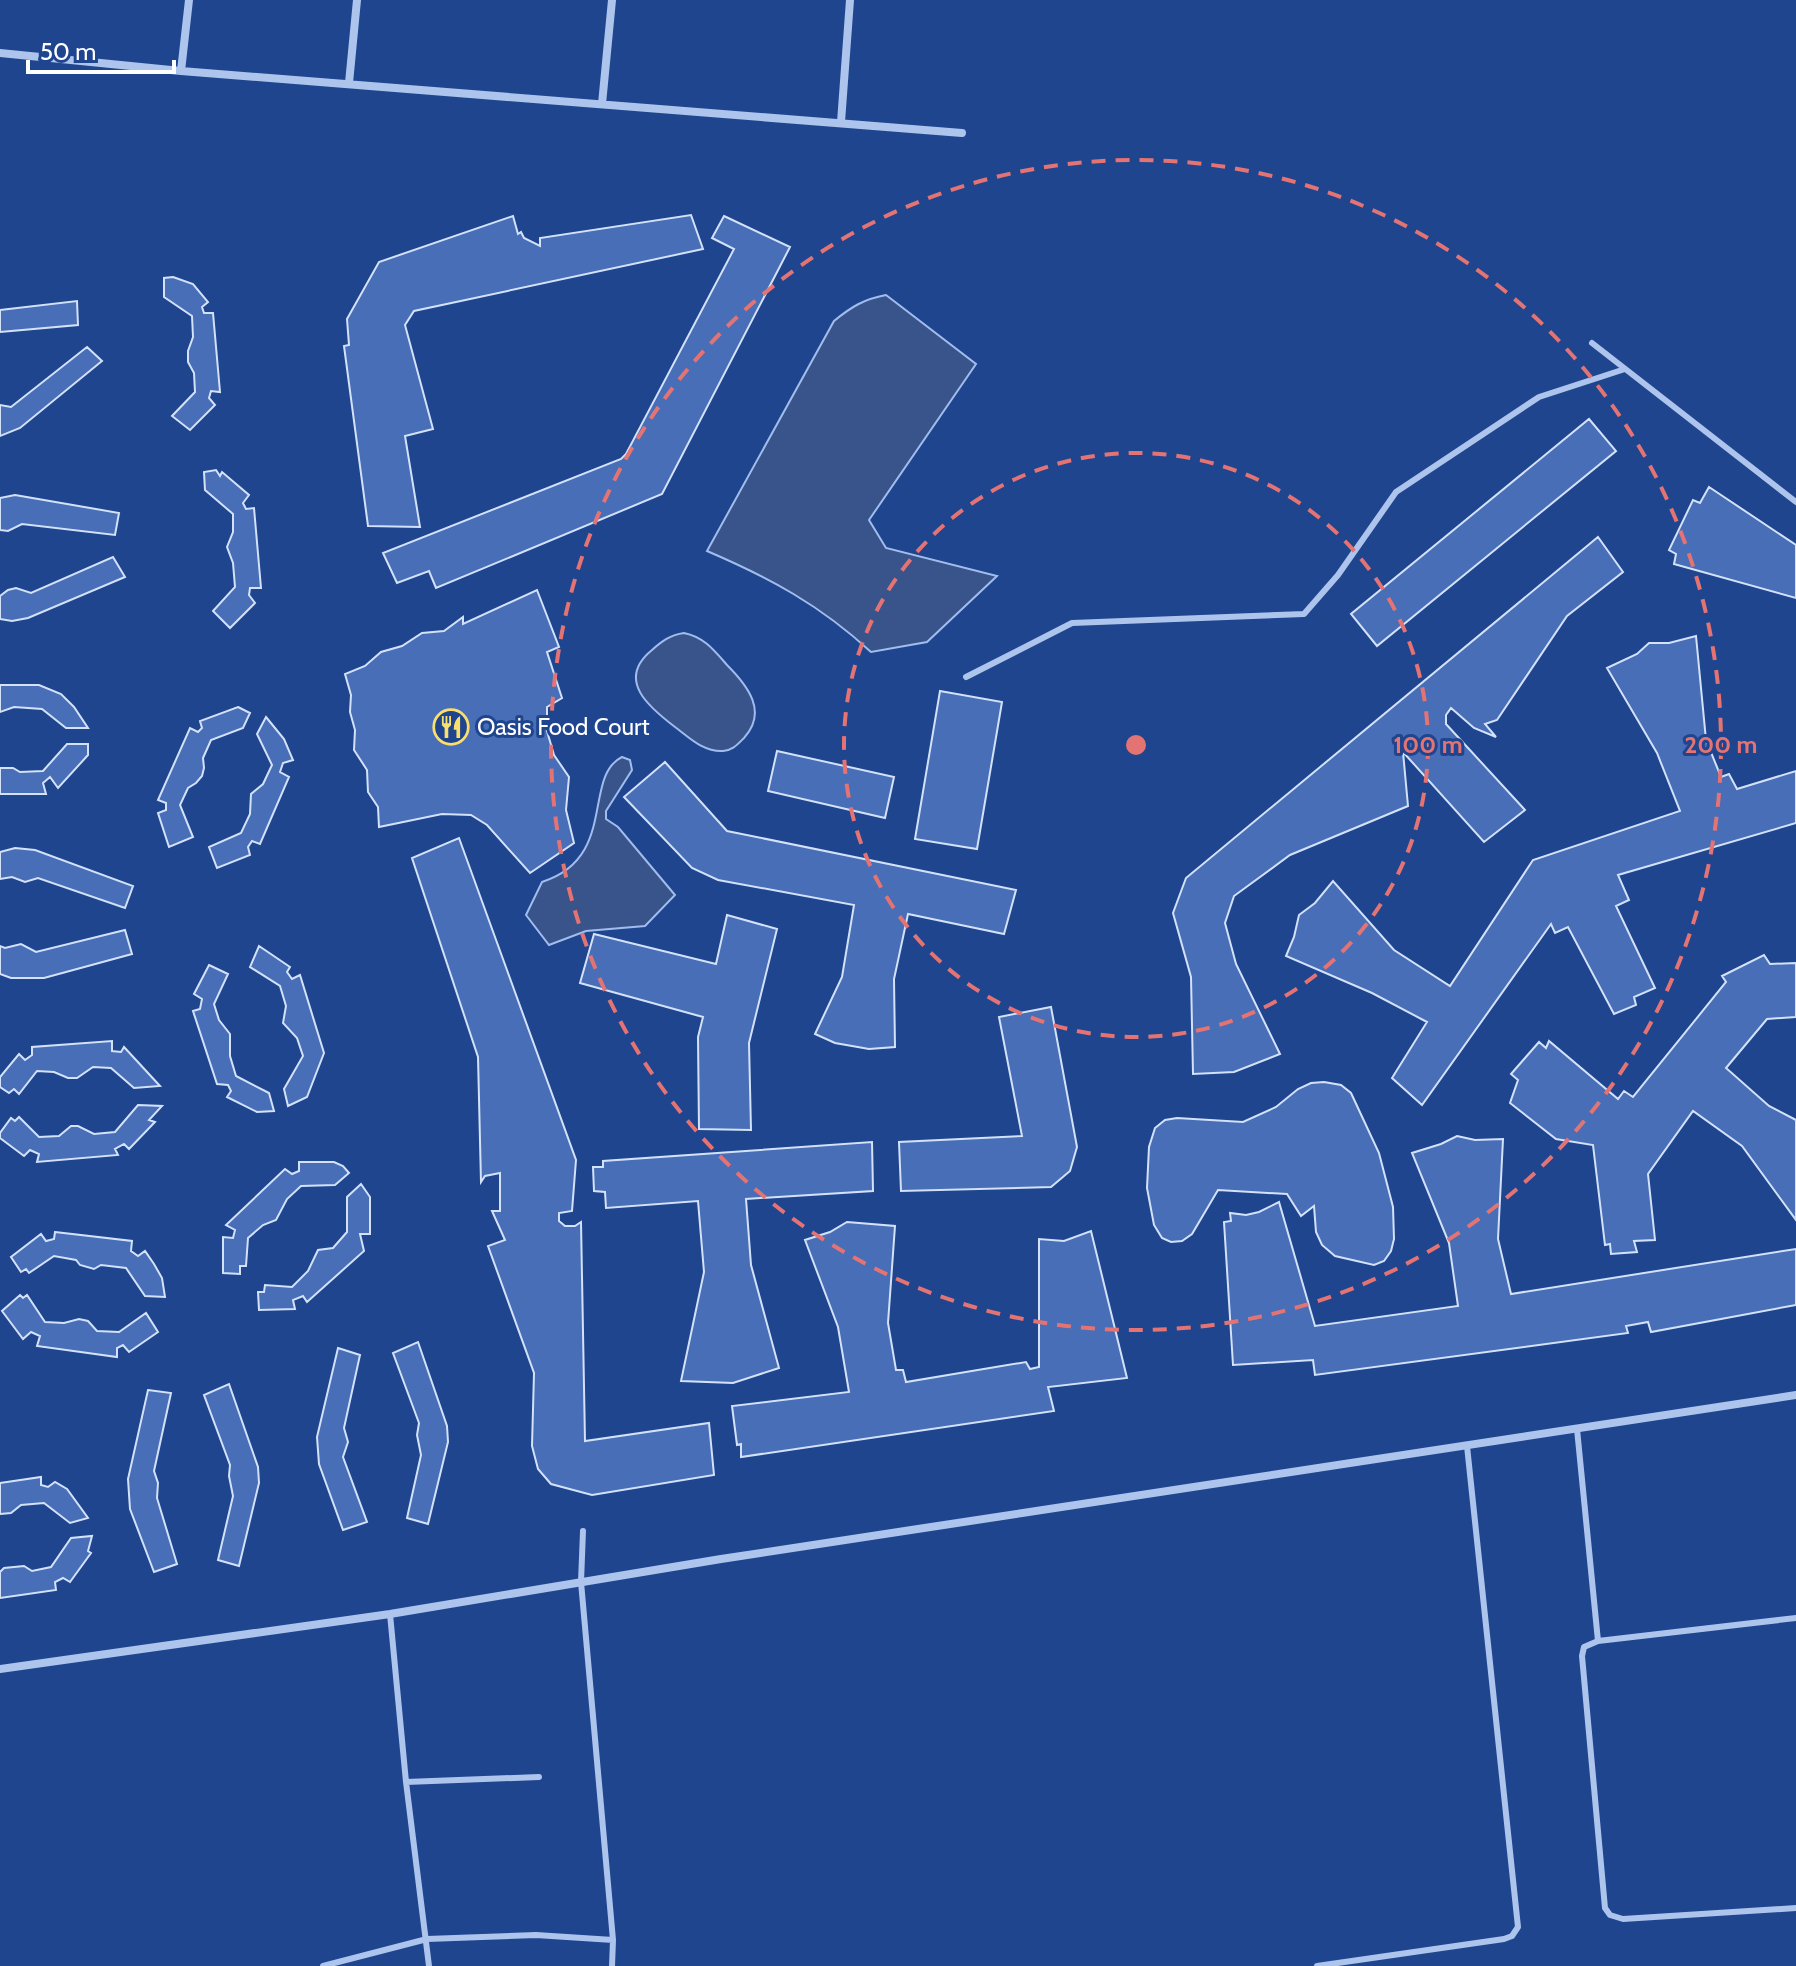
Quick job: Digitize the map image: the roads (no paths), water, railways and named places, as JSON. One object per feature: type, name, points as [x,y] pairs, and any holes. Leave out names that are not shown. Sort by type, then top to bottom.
[{"type":"street","points":[[181,71],[189,0]]},
{"type":"street","points":[[349,83],[357,0]]},
{"type":"street","points":[[602,104],[612,0]]},
{"type":"street","points":[[841,122],[850,0]]},
{"type":"street","points":[[0,53],[181,71],[962,133]]},
{"type":"street","points":[[0,1669],[390,1614],[1796,1395]]},
{"type":"lane","points":[[1592,343],[1796,502]]},
{"type":"lane","points":[[966,677],[1072,623],[1304,614],[1338,575],[1396,492],[1539,397],[1625,369]]},
{"type":"lane","points":[[1577,1429],[1598,1641]]},
{"type":"lane","points":[[1317,1966],[1504,1939],[1512,1936],[1518,1927],[1467,1446]]},
{"type":"lane","points":[[583,1531],[581,1582],[613,1940],[612,1966]]},
{"type":"lane","points":[[390,1614],[406,1782],[429,1966]]},
{"type":"lane","points":[[1796,1618],[1598,1641],[1584,1647],[1582,1656],[1605,1908],[1610,1915],[1623,1919],[1796,1908]]},
{"type":"lane","points":[[406,1782],[539,1777]]},
{"type":"lane","points":[[323,1966],[427,1939],[536,1935],[613,1940]]},
{"type":"water","points":[[886,295],[976,364],[869,520],[886,548],[997,576],[927,642],[871,652],[833,620],[794,594],[707,551],[834,321],[858,304]]},
{"type":"water","points":[[684,633],[713,649],[742,682],[752,700],[755,709],[751,728],[730,750],[716,751],[697,744],[647,702],[636,683],[636,672],[641,661],[663,641]]},
{"type":"water","points":[[622,757],[630,760],[632,770],[606,811],[606,819],[618,827],[675,895],[645,926],[586,931],[549,945],[526,915],[542,882],[566,871],[581,855],[596,818],[603,782],[610,767]]},
{"type":"place","name":"Oasis Food Court","points":[[451,727]]}]
